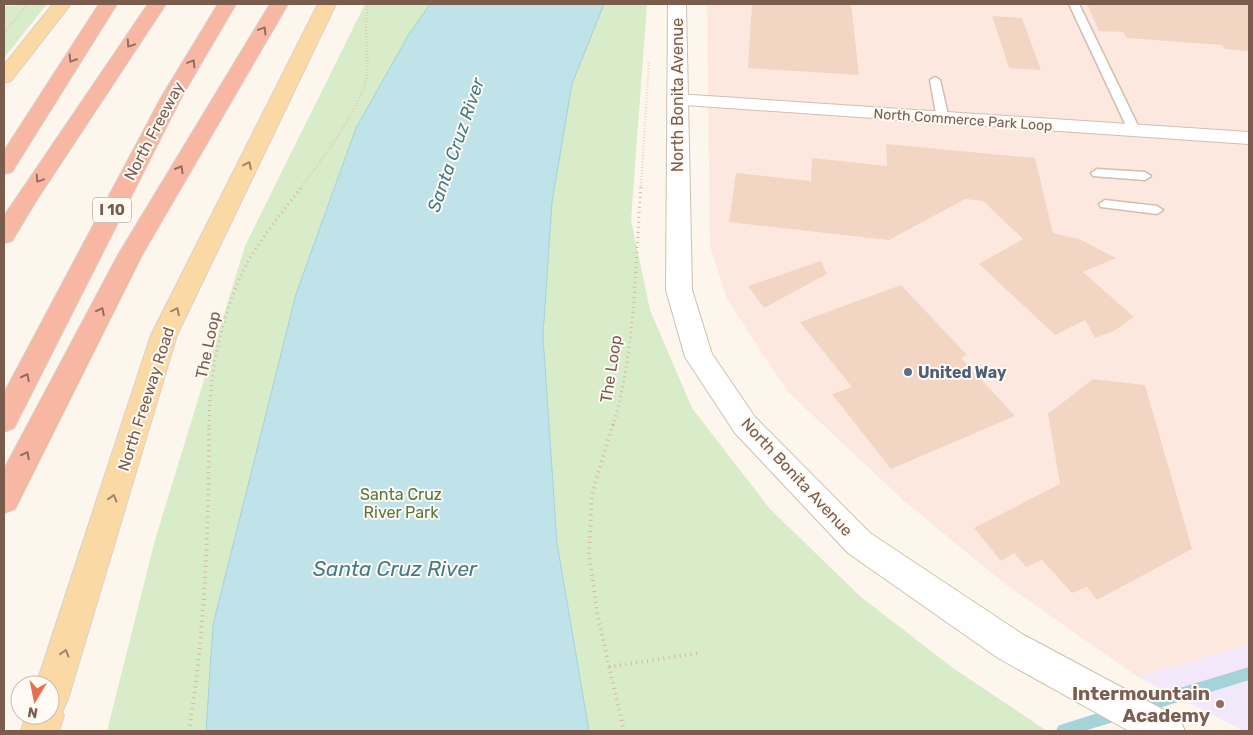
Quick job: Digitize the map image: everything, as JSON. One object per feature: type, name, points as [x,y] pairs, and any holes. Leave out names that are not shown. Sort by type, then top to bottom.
[{"type":"highway","points":[[4,167],[108,4]]},
{"type":"highway","points":[[4,235],[25,200],[157,4]]},
{"type":"highway","name":"North Freeway","points":[[4,420],[172,96],[227,4]]},
{"type":"highway","points":[[4,499],[130,255],[279,4]]},
{"type":"main road","points":[[4,77],[62,4]]},
{"type":"main road","name":"North Freeway Road","points":[[58,675],[164,335],[327,4]]},
{"type":"street","name":"North Bonita Avenue","points":[[677,4],[679,290],[698,357],[745,425],[859,542],[1010,646],[1166,731]]},
{"type":"street","name":"North Commerce Park Loop","points":[[677,100],[1135,132],[1249,138]]},
{"type":"lane","points":[[1074,4],[1135,132]]},
{"type":"lane","points":[[935,80],[944,119]]},
{"type":"lane","points":[[1097,173],[1145,176]]},
{"type":"lane","points":[[1105,204],[1157,210]]},
{"type":"path","name":"The Loop","points":[[189,731],[195,683],[209,507],[210,403],[217,348],[239,279],[267,233],[331,148],[362,92],[367,75],[368,50],[365,17],[368,4]]},
{"type":"path","points":[[4,32],[25,7]]},
{"type":"path","name":"The Loop","points":[[624,731],[598,618],[589,553],[592,494],[623,385],[632,310],[650,53]]},
{"type":"path","points":[[609,667],[698,653]]},
{"type":"shaded area","points":[[707,4],[1249,4],[1249,644],[1138,677],[1005,584],[904,501],[787,391],[727,299],[710,246]]},
{"type":"shaded area","name":"Intermountain Academy","points":[[1249,644],[1249,731],[1244,731],[1138,677]]},
{"type":"green space","points":[[47,4],[4,58],[4,6]]},
{"type":"green space","name":"Santa Cruz River Park","points":[[365,4],[647,4],[631,220],[650,310],[692,408],[770,509],[861,597],[953,668],[1047,731],[107,731],[155,540],[245,246]]},
{"type":"water","name":"Santa Cruz River","points":[[430,4],[604,4],[572,84],[552,202],[543,336],[557,543],[589,731],[206,731],[213,625],[296,294],[356,128],[409,34]]},
{"type":"building","points":[[752,4],[851,4],[859,75],[748,68]]},
{"type":"building","points":[[1087,4],[1249,4],[1249,51],[1225,49],[1222,45],[1127,38],[1123,32],[1099,31]]},
{"type":"building","points":[[992,16],[1022,18],[1041,70],[1009,68]]},
{"type":"building","points":[[886,144],[1035,158],[1053,233],[1079,239],[1116,258],[1083,272],[1134,317],[1114,331],[1095,338],[1085,320],[1055,335],[979,264],[1023,239],[983,201],[965,199],[889,240],[729,222],[736,173],[811,181],[812,158],[887,166]]},
{"type":"building","points":[[821,261],[827,274],[764,308],[748,286]]},
{"type":"building","name":"United Way","points":[[901,285],[967,355],[961,358],[1015,416],[891,469],[832,394],[852,387],[800,322]]},
{"type":"building","points":[[1093,379],[1145,385],[1192,549],[1097,600],[1087,587],[1072,593],[1042,560],[1026,567],[1014,553],[1001,561],[974,528],[1060,484],[1048,414]]},
{"type":"waterway","points":[[1140,707],[1249,673]]},
{"type":"waterway","points":[[1063,731],[1117,714]]},
{"type":"place","name":"United Way","points":[[908,372]]},
{"type":"place","name":"Intermountain Academy","points":[[1220,704]]}]
